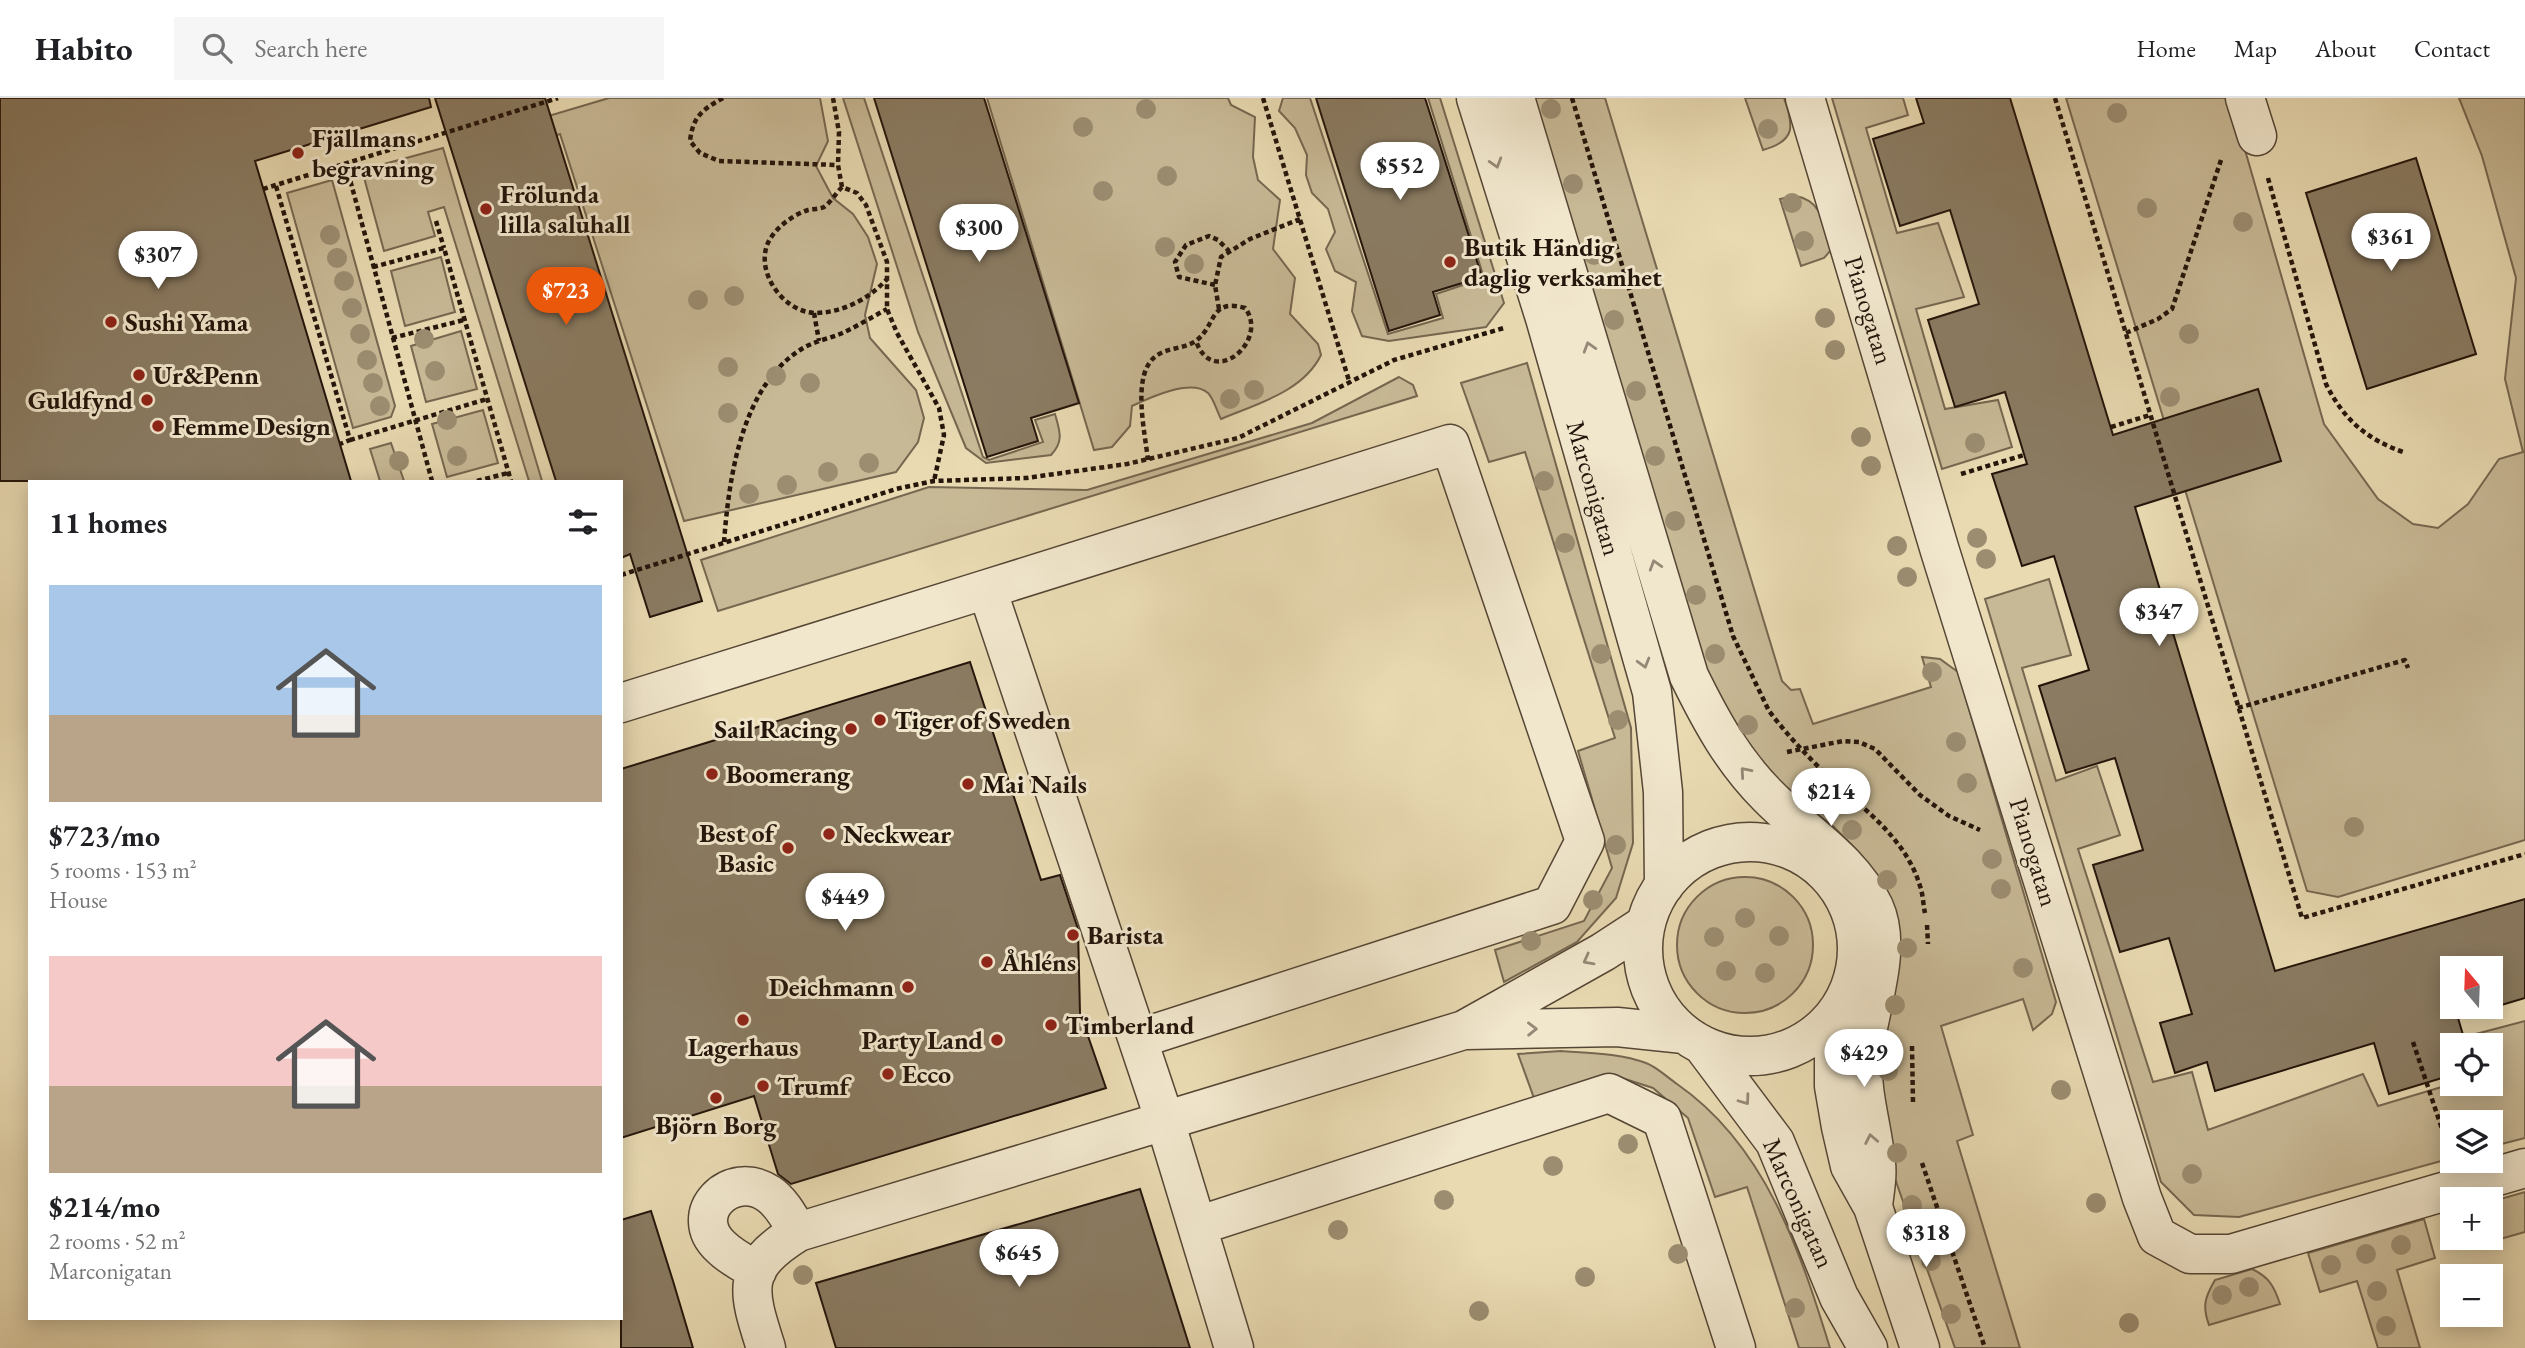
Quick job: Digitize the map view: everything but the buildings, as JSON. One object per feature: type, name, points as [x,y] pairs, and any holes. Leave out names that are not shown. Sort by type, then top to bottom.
[{"type":"street","name":"Marconigatan","points":[[1476,98],[1545,318],[1653,692],[1664,792],[1664,886]]},
{"type":"street","name":"Marconigatan","points":[[1515,98],[1689,676],[1712,724],[1740,766],[1770,798],[1834,854],[1855,877],[1875,909],[1882,945],[1863,1060],[1866,1110],[1877,1166],[1873,1207]]},
{"type":"street","name":"Pianogatan","points":[[1805,98],[1928,510],[2141,1198],[2157,1236],[2190,1254],[2231,1254],[2525,1168]]},
{"type":"street","points":[[2240,143],[2245,98]]},
{"type":"street","points":[[623,702],[1450,443],[1584,841],[1552,905],[1138,1039]]},
{"type":"street","points":[[987,589],[1165,1121],[1234,1348]]},
{"type":"street","name":"Marconigatan","points":[[1791,816],[1819,868]]},
{"type":"street","points":[[1464,1030],[1616,1027],[1693,1040],[1733,1055],[1765,1056],[1805,1041],[1836,1012],[1847,994],[1854,973],[1856,935],[1851,916],[1844,898],[1819,868],[1785,849],[1747,842],[1709,850],[1676,872],[1664,886],[1646,924],[1642,948],[1645,973],[1653,996],[1666,1016],[1693,1040]]},
{"type":"street","points":[[766,1348],[753,1307],[751,1281],[764,1258],[798,1232],[1464,1030],[1603,952],[1646,924]]},
{"type":"street","name":"Marconigatan","points":[[1854,973],[1834,1053],[1834,1086],[1850,1166],[1873,1207],[1921,1342]]},
{"type":"street","name":"Marconigatan","points":[[1693,1040],[1776,1142],[1839,1297],[1868,1348]]},
{"type":"street","points":[[1197,1226],[1609,1093],[1662,1119],[1735,1348]]},
{"type":"street","points":[[757,1271],[719,1246],[709,1230],[707,1214],[713,1200],[724,1190],[750,1186],[769,1194],[798,1232]]},
{"type":"street","name":"Marconigatan","points":[[1839,1297],[1840,1348]]},
{"type":"path","points":[[263,189],[558,98]]},
{"type":"path","points":[[723,98],[706,107],[692,124],[690,141],[700,153],[719,161],[838,165]]},
{"type":"path","points":[[833,98],[839,132],[838,165],[842,187]]},
{"type":"path","points":[[1263,98],[1350,384]]},
{"type":"path","points":[[1572,98],[1733,636],[1769,711],[1777,722],[1831,779],[1881,823],[1905,854],[1920,886],[1929,936],[1927,948]]},
{"type":"path","points":[[2055,98],[2302,918],[2525,854]]},
{"type":"path","points":[[2126,333],[2158,319],[2172,309],[2240,143]]},
{"type":"path","points":[[2240,143],[2326,384],[2339,409],[2383,446],[2406,453]]},
{"type":"path","points":[[346,165],[432,480]]},
{"type":"path","points":[[276,186],[349,440]]},
{"type":"path","points":[[842,187],[858,193],[866,205],[887,262],[887,309],[897,333],[939,408],[944,435],[934,481]]},
{"type":"path","points":[[842,187],[824,207],[806,211],[785,222],[769,241],[765,267],[775,291],[795,307],[814,313],[860,302],[875,292],[887,279]]},
{"type":"path","points":[[1219,309],[1215,285],[1221,257],[1250,239],[1300,219]]},
{"type":"path","points":[[436,221],[511,480]]},
{"type":"path","points":[[1215,285],[1179,277],[1175,262],[1186,245],[1209,236],[1218,240],[1229,251]]},
{"type":"path","points":[[373,267],[444,248]]},
{"type":"path","points":[[1148,460],[1141,383],[1146,365],[1157,354],[1196,341],[1219,309],[1231,304],[1245,308],[1251,318],[1246,344],[1235,356],[1220,362],[1207,359],[1196,341]]},
{"type":"path","points":[[724,542],[736,463],[752,410],[774,371],[801,349],[842,333],[887,309]]},
{"type":"path","points":[[814,313],[819,341]]},
{"type":"path","points":[[392,338],[464,320]]},
{"type":"path","points":[[623,574],[896,489],[934,481],[1026,478],[1148,460],[1238,438],[1394,360],[1515,325]]},
{"type":"path","points":[[340,443],[487,399]]},
{"type":"path","points":[[2111,427],[2150,415]]},
{"type":"path","points":[[1928,510],[1957,502],[1950,478],[2024,455]]},
{"type":"path","points":[[480,480],[508,472]]},
{"type":"path","points":[[2238,708],[2406,660],[2408,668]]},
{"type":"path","points":[[1914,1036],[1914,1113]]},
{"type":"path","points":[[2413,1042],[2440,1124]]},
{"type":"path","points":[[1919,1152],[1985,1348]]},
{"type":"shaded area","points":[[609,98],[820,98],[828,141],[816,166],[833,198],[853,214],[868,237],[877,264],[865,315],[870,338],[916,390],[924,418],[918,442],[896,472],[684,521],[560,134],[515,148],[508,128]]},
{"type":"shaded area","points":[[843,98],[864,98],[983,457],[989,460],[1043,442],[1035,420],[1055,414],[1060,436],[1051,455],[986,463],[966,448],[918,332]]},
{"type":"shaded area","points":[[987,98],[1228,98],[1231,105],[1255,117],[1253,157],[1258,180],[1280,200],[1273,249],[1295,278],[1290,314],[1318,344],[1321,355],[1313,368],[1291,388],[1221,419],[1208,393],[1201,389],[1181,388],[1159,394],[1132,406],[1130,426],[1112,447],[1094,450]]},
{"type":"shaded area","points":[[1283,98],[1310,98],[1388,334],[1443,318],[1436,294],[1484,278],[1428,98],[1440,98],[1504,303],[1486,327],[1389,341],[1362,336],[1352,311],[1356,282],[1335,271],[1326,249],[1335,232],[1328,209],[1312,193],[1306,175],[1307,155],[1295,128],[1279,111]]},
{"type":"shaded area","points":[[1533,98],[1605,98],[1782,681],[1791,690],[1800,689],[1813,724],[1931,687],[1922,657],[1940,659],[1958,672],[2056,1002],[2052,1014],[2033,1030],[2023,999],[1941,1026],[1973,1135],[1957,1141],[2020,1348],[1955,1348],[1888,1159],[1881,1091],[1883,886],[1861,855],[1833,826],[1800,803],[1775,777],[1734,727],[1705,670]]},
{"type":"shaded area","points":[[1745,98],[1784,98],[1790,117],[1790,131],[1782,142],[1763,150]]},
{"type":"shaded area","points":[[1832,98],[1903,98],[1908,115],[1866,128],[1897,233],[1938,223],[1964,297],[1916,309],[1945,409],[1998,400],[2012,447],[1942,469]]},
{"type":"shaded area","points":[[2066,98],[2230,98],[2324,424],[2378,499],[2413,524],[2438,528],[2468,504],[2499,459],[2523,452],[2505,379],[2516,278],[2482,156],[2459,98],[2525,98],[2525,840],[2338,897],[2307,891]]},
{"type":"shaded area","points":[[443,148],[542,480],[529,480],[444,207],[428,212],[435,236],[384,251],[362,170]]},
{"type":"shaded area","points":[[332,180],[395,406],[391,417],[353,428],[287,193]]},
{"type":"shaded area","points":[[1795,196],[1804,198],[1817,209],[1824,223],[1831,250],[1824,258],[1801,266],[1780,199]]},
{"type":"shaded area","points":[[441,257],[455,312],[405,326],[391,271]]},
{"type":"shaded area","points":[[461,331],[477,389],[426,402],[411,346]]},
{"type":"shaded area","points":[[1527,363],[1631,728],[1633,843],[1616,898],[1577,942],[1504,982],[1495,950],[1584,921],[1612,868],[1578,751],[1615,738],[1525,452],[1489,462],[1461,383]]},
{"type":"shaded area","points":[[1399,377],[1413,385],[1417,396],[718,611],[701,560],[929,487],[1087,490],[1312,423]]},
{"type":"shaded area","points":[[483,410],[498,463],[447,477],[432,424]]},
{"type":"shaded area","points":[[391,443],[404,480],[380,480],[370,449]]},
{"type":"shaded area","points":[[2049,579],[2071,655],[2022,668],[2056,781],[2097,766],[2120,835],[2078,849],[2153,1082],[2192,1072],[2208,1130],[2363,1074],[2378,1106],[2440,1087],[2440,1096],[2503,1096],[2503,1033],[2480,1033],[2525,1021],[2525,1138],[2503,1144],[2503,1110],[2440,1110],[2440,1161],[2239,1217],[2194,1215],[2161,1182],[1985,599]]},
{"type":"shaded area","points":[[1745,877],[1771,882],[1793,897],[1808,919],[1813,945],[1808,971],[1793,993],[1771,1008],[1745,1013],[1719,1008],[1697,993],[1682,971],[1677,945],[1682,919],[1697,897],[1719,882]]},
{"type":"shaded area","points":[[1561,1051],[1615,1055],[1650,1065],[1708,1109],[1734,1137],[1756,1168],[1792,1237],[1830,1348],[1799,1348],[1747,1187],[1715,1197],[1688,1118],[1653,1088],[1616,1076],[1534,1098],[1518,1054]]},
{"type":"shaded area","points":[[2525,1192],[2525,1232],[2503,1238],[2503,1198]]},
{"type":"shaded area","points":[[2424,1219],[2435,1258],[2397,1270],[2420,1348],[2378,1348],[2357,1281],[2320,1292],[2308,1253]]},
{"type":"shaded area","points":[[2252,1269],[2270,1283],[2280,1304],[2209,1325],[2206,1302],[2215,1280]]},
{"type":"place","name":"Fjällmans begravning","points":[[298,153]]},
{"type":"place","name":"Frölunda lilla saluhall","points":[[486,209]]},
{"type":"place","name":"Butik Händig daglig verksamhet","points":[[1450,262]]},
{"type":"place","name":"Sushi Yama","points":[[111,322]]},
{"type":"place","name":"Ur&Penn","points":[[139,375]]},
{"type":"place","name":"Guldfynd","points":[[147,400]]},
{"type":"place","name":"Femme Design","points":[[158,426]]},
{"type":"place","name":"Tiger of Sweden","points":[[880,720]]},
{"type":"place","name":"Sail Racing","points":[[851,729]]},
{"type":"place","name":"Boomerang","points":[[712,774]]},
{"type":"place","name":"Mai Nails","points":[[968,784]]},
{"type":"place","name":"Neckwear","points":[[829,834]]},
{"type":"place","name":"Best of Basic","points":[[788,848]]},
{"type":"place","name":"Barista","points":[[1073,935]]},
{"type":"place","name":"Åhléns","points":[[987,962]]},
{"type":"place","name":"Deichmann","points":[[908,987]]},
{"type":"place","name":"Lagerhaus","points":[[743,1020]]},
{"type":"place","name":"Timberland","points":[[1051,1025]]},
{"type":"place","name":"Party Land","points":[[997,1040]]},
{"type":"place","name":"Ecco","points":[[888,1074]]},
{"type":"place","name":"Trumf","points":[[763,1086]]},
{"type":"place","name":"Björn Borg","points":[[716,1098]]}]
